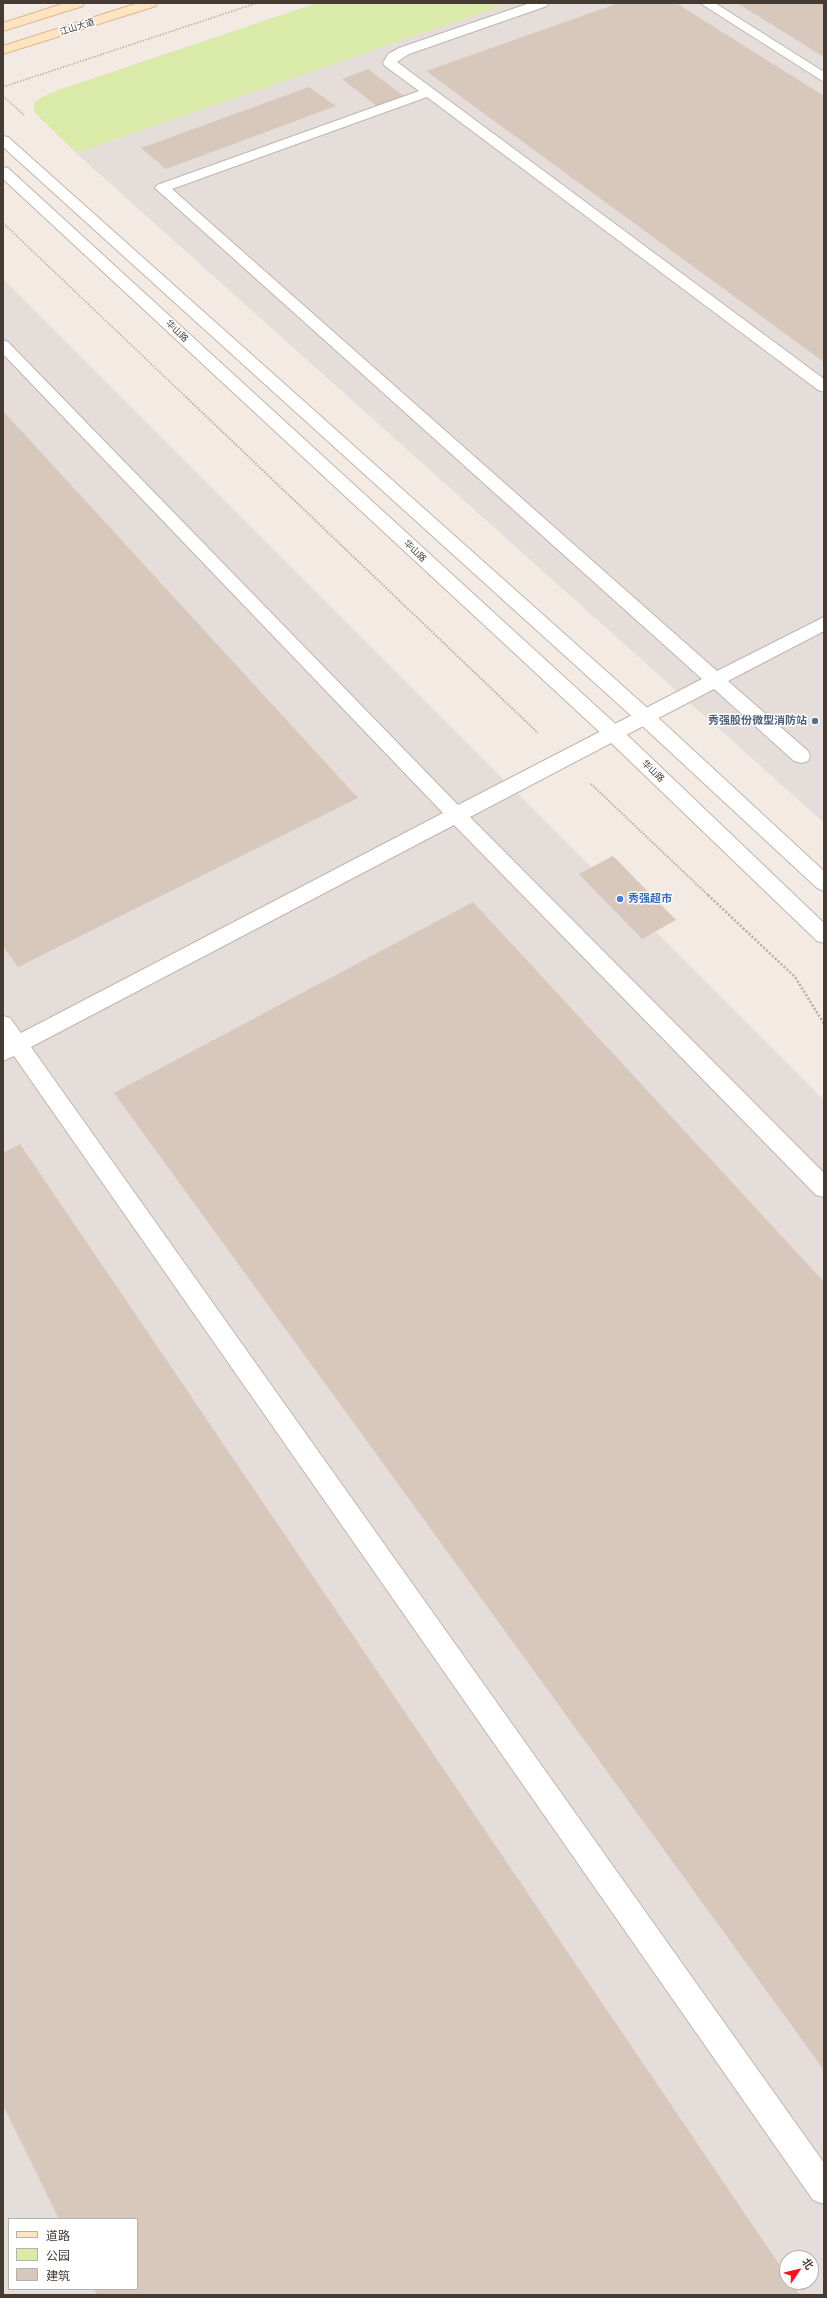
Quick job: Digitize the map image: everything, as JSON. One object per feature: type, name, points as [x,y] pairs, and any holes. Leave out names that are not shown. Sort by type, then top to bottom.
[{"type":"main road","points":[[3,27],[78,3]]},
{"type":"main road","name":"江山大道","points":[[3,50],[152,3]]},
{"type":"street","points":[[542,3],[404,51],[393,57],[390,63],[824,387]]},
{"type":"street","points":[[706,3],[824,78]]},
{"type":"street","points":[[429,92],[162,188],[801,756]]},
{"type":"street","points":[[3,140],[645,716],[824,883]]},
{"type":"street","name":"华山路","points":[[3,171],[613,733],[824,935]]},
{"type":"street","points":[[3,345],[456,815],[824,1188]]},
{"type":"street","points":[[10,1048],[824,623]]},
{"type":"street","points":[[3,1024],[10,1048],[824,2189]]},
{"type":"path","points":[[3,87],[257,3]]},
{"type":"path","points":[[3,223],[795,977],[824,1024]]},
{"type":"shaded area","points":[[509,3],[824,3],[824,823],[76,153]]},
{"type":"shaded area","points":[[3,279],[824,1100],[824,2295],[3,2295]]},
{"type":"green space","points":[[317,3],[509,3],[76,153],[34,112],[34,103],[42,97],[61,89]]},
{"type":"building","points":[[619,3],[676,3],[824,96],[824,362],[426,71]]},
{"type":"building","points":[[737,3],[824,3],[824,57]]},
{"type":"building","points":[[368,69],[405,97],[378,107],[342,79]]},
{"type":"building","points":[[309,87],[336,106],[166,169],[141,148]]},
{"type":"building","points":[[3,411],[358,798],[18,967],[3,946]]},
{"type":"building","points":[[613,856],[676,920],[642,939],[579,874]]},
{"type":"building","points":[[473,902],[824,1282],[824,2070],[114,1093]]},
{"type":"building","points":[[20,1144],[779,2264],[779,2290],[797,2290],[800,2295],[97,2295],[94,2290],[138,2290],[138,2218],[59,2218],[3,2105],[3,1153]]},
{"type":"place","name":"秀强股份微型消防站","points":[[815,721]]},
{"type":"place","name":"秀强超市","points":[[620,899]]}]
